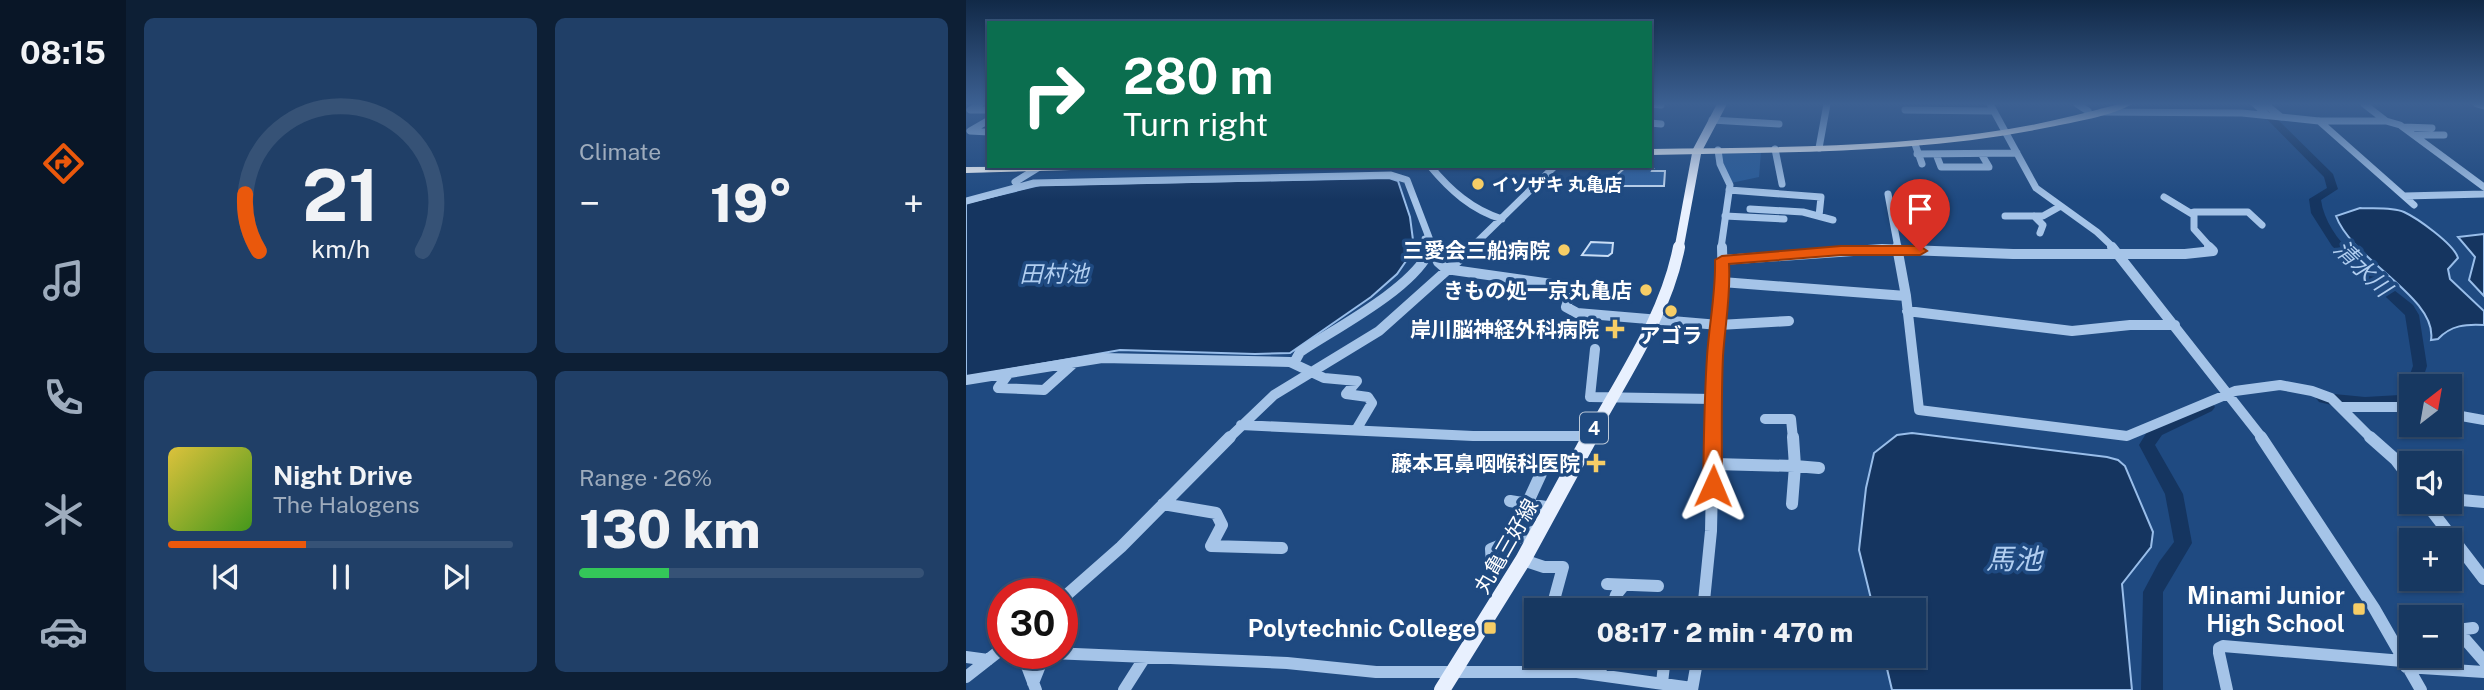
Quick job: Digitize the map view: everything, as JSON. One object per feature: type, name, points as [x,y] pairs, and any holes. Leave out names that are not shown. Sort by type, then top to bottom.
[{"type":"highway","points":[[1698,149],[1775,149],[1946,136]]},
{"type":"highway","points":[[1652,150],[1820,146],[1916,149],[1978,136]]},
{"type":"highway","points":[[966,168],[987,165]]},
{"type":"highway","points":[[966,168],[987,168]]},
{"type":"main road","name":"丸亀三好線","points":[[1442,690],[1541,529],[1653,321],[1675,267],[1698,149],[1704,136]]},
{"type":"street","points":[[1820,146],[1822,136]]},
{"type":"street","points":[[2006,136],[2030,181],[2122,255],[2229,393],[2269,447],[2332,542],[2399,654]]},
{"type":"street","points":[[2336,136],[2414,205]]},
{"type":"street","points":[[2415,136],[2484,187]]},
{"type":"street","points":[[1775,149],[1782,184]]},
{"type":"street","points":[[1916,149],[1936,154],[2017,153]]},
{"type":"street","points":[[1916,149],[1922,164]]},
{"type":"street","points":[[1704,598],[1714,464],[1713,399],[1729,190],[1718,150]]},
{"type":"street","points":[[1936,154],[1941,167],[1989,167],[1982,155]]},
{"type":"street","points":[[966,200],[1017,181],[1038,168]]},
{"type":"street","points":[[1432,168],[1447,188],[1493,217],[1502,219]]},
{"type":"street","points":[[1078,584],[1121,547],[1241,425],[1275,395],[1378,331],[1502,219],[1553,168]]},
{"type":"street","points":[[966,200],[1034,183],[1385,174],[1407,180],[1438,262],[1446,269],[1566,284],[1573,287],[1566,307],[1569,310],[1653,321],[1719,325],[1789,321]]},
{"type":"street","points":[[1729,190],[1821,197],[1819,216]]},
{"type":"street","points":[[1748,213],[1754,192]]},
{"type":"street","points":[[1888,194],[1906,296],[1919,410],[2127,436],[2150,429],[2183,410],[2229,393],[2280,383],[2337,402],[2399,406]]},
{"type":"street","points":[[2404,196],[2484,194]]},
{"type":"street","points":[[1722,260],[1820,252],[1899,250],[2122,255],[2213,251],[2194,229],[2192,215],[2164,197]]},
{"type":"street","points":[[2005,216],[2043,216],[2059,207]]},
{"type":"street","points":[[2015,208],[2019,218]]},
{"type":"street","points":[[2192,215],[2200,211],[2248,212],[2262,225]]},
{"type":"street","points":[[1725,216],[1803,212],[1833,220]]},
{"type":"street","points":[[1748,213],[1784,219]]},
{"type":"street","points":[[2034,216],[2043,225],[2040,233]]},
{"type":"street","points":[[966,387],[971,379],[1102,358],[1121,352],[1286,356],[1300,352],[1408,279],[1427,254],[1423,225]]},
{"type":"street","points":[[1722,282],[1906,296]]},
{"type":"street","points":[[1907,311],[2072,331],[2120,326],[2175,325]]},
{"type":"street","points":[[1595,349],[1590,397],[1713,399]]},
{"type":"street","points":[[1294,363],[1300,352]]},
{"type":"street","points":[[1102,358],[1294,363],[1324,378],[1357,381],[1346,394],[1368,397],[1372,403],[1356,430]]},
{"type":"street","points":[[1009,373],[999,388],[1044,390],[1074,363]]},
{"type":"street","points":[[2337,402],[2399,464]]},
{"type":"street","points":[[2462,416],[2484,420]]},
{"type":"street","points":[[1765,419],[1791,419],[1795,466],[1792,504]]},
{"type":"street","points":[[1241,425],[1473,436],[1589,436]]},
{"type":"street","points":[[1714,464],[1819,468]]},
{"type":"street","points":[[1527,504],[1544,467]]},
{"type":"street","points":[[2462,500],[2484,502]]},
{"type":"street","points":[[1510,501],[1552,508]]},
{"type":"street","points":[[1163,504],[1216,513],[1222,525],[1211,546],[1282,548]]},
{"type":"street","points":[[2434,514],[2484,579]]},
{"type":"street","points":[[1492,565],[1491,549],[1541,529]]},
{"type":"street","points":[[1523,560],[1544,567],[1563,567],[1565,583],[1558,598]]},
{"type":"street","points":[[1607,584],[1658,586]]},
{"type":"street","points":[[1615,598],[1624,585]]},
{"type":"street","points":[[2473,628],[2457,630],[2484,661]]},
{"type":"street","points":[[2227,690],[2218,653],[2223,646],[2399,663]]},
{"type":"street","points":[[1078,654],[1287,663],[1376,672],[1600,674],[1692,689],[1696,668]]},
{"type":"street","points":[[966,657],[987,660]]},
{"type":"street","points":[[1124,690],[1145,657]]},
{"type":"street","points":[[966,677],[987,661]]},
{"type":"street","points":[[1600,674],[1601,668]]},
{"type":"street","points":[[1662,683],[1664,668]]},
{"type":"street","points":[[2407,668],[2420,690]]},
{"type":"street","points":[[2444,668],[2484,672]]},
{"type":"street","points":[[1028,669],[1035,687]]},
{"type":"street","points":[[1035,687],[1040,669]]},
{"type":"shaded area","points":[[1761,152],[1759,177],[1731,183],[1722,165],[1721,153]]},
{"type":"water","name":"田村池","points":[[1389,178],[1398,181],[1410,217],[1413,240],[1406,261],[1397,274],[1371,297],[1290,353],[1120,350],[966,377],[966,203],[1040,185]]},
{"type":"water","points":[[2360,208],[2399,210],[2443,239],[2458,258],[2448,269],[2450,279],[2484,311],[2484,325],[2459,326],[2438,339],[2431,340],[2430,324],[2421,309],[2359,248],[2336,216]]},
{"type":"water","points":[[2484,234],[2484,296],[2469,280],[2475,257],[2458,237]]},
{"type":"water","name":"馬池","points":[[1912,433],[2107,457],[2118,460],[2125,466],[2153,532],[2151,547],[2122,584],[2132,690],[1892,690],[1887,668],[1926,668],[1926,598],[1871,598],[1859,550],[1866,488],[1874,453],[1897,435]]},
{"type":"building","points":[[1625,168],[1665,171],[1664,186],[1604,186]]},
{"type":"building","points":[[1591,242],[1613,243],[1612,253],[1608,256],[1582,255]]},
{"type":"waterway","name":"清水川","points":[[2289,136],[2329,176],[2333,189],[2315,199],[2317,213],[2324,228],[2350,258],[2408,308],[2412,315],[2420,366],[2417,374]]},
{"type":"waterway","name":"清水川","points":[[2324,398],[2354,402],[2399,401]]},
{"type":"waterway","name":"清水川","points":[[2152,690],[2153,592],[2183,543],[2174,494],[2147,445],[2156,431],[2207,407]]},
{"type":"place","name":"イソザキ 丸亀店","points":[[1478,184]]},
{"type":"place","name":"三愛会三船病院","points":[[1564,250]]},
{"type":"place","name":"きもの処一京丸亀店","points":[[1646,290]]},
{"type":"place","name":"アゴラ","points":[[1671,311]]},
{"type":"place","name":"岸川脳神経外科病院","points":[[1615,329]]},
{"type":"place","name":"藤本耳鼻咽喉科医院","points":[[1596,463]]},
{"type":"place","name":"Minami Junior High School","points":[[2359,609]]},
{"type":"place","name":"Polytechnic College","points":[[1490,628]]},
{"type":"route","points":[[1713,486],[1713,399],[1723,289],[1722,260],[1882,249],[1920,251]]}]
